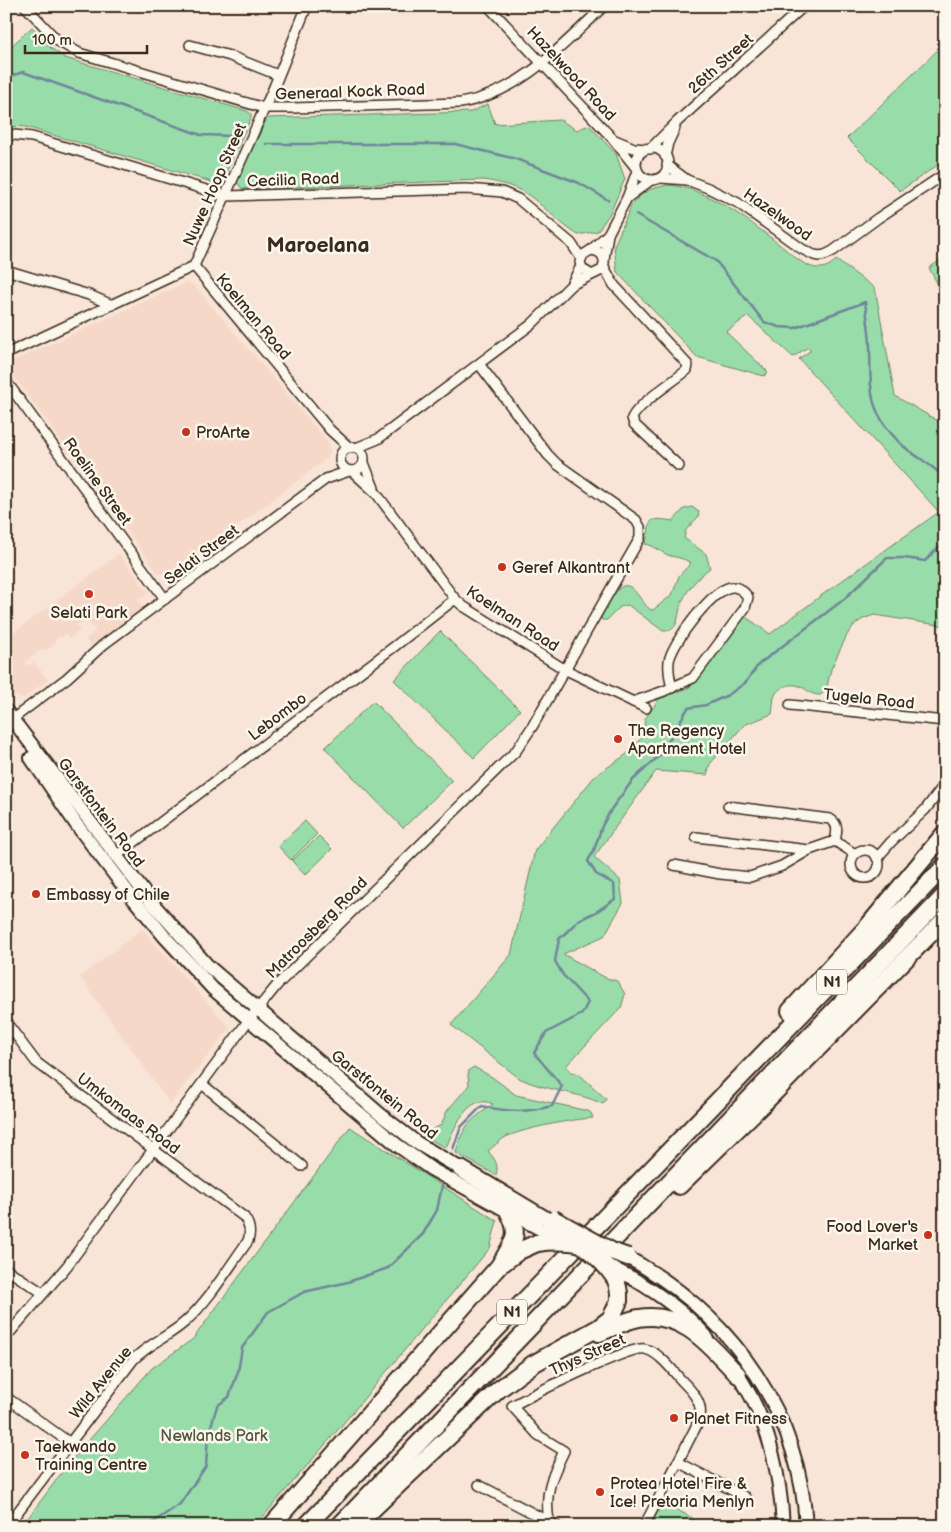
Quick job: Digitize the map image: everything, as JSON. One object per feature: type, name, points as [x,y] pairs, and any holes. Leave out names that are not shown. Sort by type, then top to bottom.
[{"type":"highway","points":[[720,1098],[759,1045],[868,926],[945,833]]},
{"type":"highway","name":"N1","points":[[306,1526],[945,866]]},
{"type":"highway","name":"N1","points":[[339,1526],[945,894]]},
{"type":"highway","points":[[620,1232],[656,1206],[711,1156],[945,919]]},
{"type":"highway","points":[[461,1169],[562,1240],[578,1243],[634,1261]]},
{"type":"highway","points":[[499,1266],[516,1233],[509,1213]]},
{"type":"highway","points":[[355,1526],[498,1390],[533,1364],[598,1328],[615,1313],[624,1280],[578,1243],[546,1228]]},
{"type":"highway","points":[[271,1526],[499,1266],[546,1228]]},
{"type":"highway","points":[[554,1352],[638,1318],[666,1318],[694,1332],[738,1375]]},
{"type":"main road","name":"Garstfontein Road","points":[[8,719],[179,935],[208,966],[257,1010],[398,1128],[423,1147],[461,1169]]},
{"type":"main road","name":"Garstfontein Road","points":[[8,719],[76,824],[127,891],[203,980],[248,1021],[396,1145],[431,1170],[509,1213],[634,1261],[682,1294],[700,1309],[746,1358],[765,1386],[781,1418],[803,1494],[806,1526]]},
{"type":"main road","points":[[562,1240],[602,1263]]},
{"type":"main road","points":[[624,1280],[672,1303],[691,1319],[738,1375],[755,1407],[771,1448],[782,1505],[783,1526]]},
{"type":"street","name":"Generaal Kock Road","points":[[25,6],[58,41],[78,53],[264,108],[470,101],[491,94],[542,64],[604,6]]},
{"type":"street","name":"Nuwe Hoop Street","points":[[6,354],[194,266],[307,6]]},
{"type":"street","name":"Hazelwood Road","points":[[488,6],[613,139],[637,170]]},
{"type":"street","name":"26th Street","points":[[649,149],[804,6]]},
{"type":"street","points":[[190,45],[230,56],[278,75]]},
{"type":"street","name":"26th Street","points":[[665,156],[670,138],[678,121]]},
{"type":"street","name":"Cecilia Road","points":[[6,134],[32,137],[226,196],[467,189],[502,192],[518,198],[571,243],[590,250]]},
{"type":"street","name":"Hazelwood Road","points":[[613,139],[627,146],[649,149]]},
{"type":"street","points":[[378,439],[359,469],[350,471],[342,467],[341,457],[353,448],[378,439],[532,324],[572,284],[602,270],[608,234],[637,170],[638,156],[649,149],[656,149],[665,156],[668,165],[664,174],[625,200]]},
{"type":"street","name":"Hazelwood","points":[[668,165],[687,180],[738,203],[802,249],[819,256],[825,256],[833,251],[945,174]]},
{"type":"street","points":[[637,170],[643,178],[687,180]]},
{"type":"street","points":[[572,284],[581,262],[590,250],[608,234]]},
{"type":"street","name":"Cecilia Road","points":[[571,243],[581,262]]},
{"type":"street","points":[[590,250],[600,252],[614,285],[688,365],[687,370],[647,401],[636,411],[632,418],[634,424],[679,466]]},
{"type":"street","points":[[581,262],[585,272],[614,285]]},
{"type":"street","name":"Koelman Road","points":[[194,266],[330,430],[353,448]]},
{"type":"street","points":[[6,270],[90,295],[112,304]]},
{"type":"street","name":"Matroosberg Road","points":[[6,1337],[68,1266],[248,1021],[278,984],[507,761],[523,742],[640,538],[640,527],[636,520],[564,471],[548,455],[479,364]]},
{"type":"street","name":"Roeline Street","points":[[6,381],[165,599]]},
{"type":"street","name":"Koelman Road","points":[[330,430],[341,457]]},
{"type":"street","points":[[353,448],[362,452],[364,461]]},
{"type":"street","name":"Selati Street","points":[[326,480],[341,457]]},
{"type":"street","name":"Koelman Road","points":[[364,461],[376,493]]},
{"type":"street","name":"Koelman Road","points":[[350,471],[376,493],[455,599],[463,606],[564,669],[646,708]]},
{"type":"street","name":"Selati Street","points":[[8,719],[74,672],[95,652],[326,480],[350,471]]},
{"type":"street","points":[[633,702],[672,688],[693,678],[745,608],[748,597],[745,593],[734,587],[727,588],[710,600],[685,630],[676,643],[669,661],[672,688]]},
{"type":"street","name":"Lebombo","points":[[116,856],[455,599]]},
{"type":"street","name":"Tugela Road","points":[[790,705],[945,721]]},
{"type":"street","points":[[874,855],[925,810],[945,784]]},
{"type":"street","points":[[728,806],[834,821],[837,826],[836,841]]},
{"type":"street","points":[[696,837],[809,850]]},
{"type":"street","points":[[674,865],[720,874],[750,877],[782,866],[809,850],[836,841]]},
{"type":"street","points":[[836,841],[855,854]]},
{"type":"street","points":[[863,850],[874,855],[878,867],[871,877],[862,878],[852,870],[851,862],[855,854],[863,850]]},
{"type":"street","name":"Umkomaas Road","points":[[6,1022],[36,1062],[244,1218]]},
{"type":"street","points":[[202,1084],[302,1166]]},
{"type":"street","name":"Wild Avenue","points":[[7,1526],[133,1360],[184,1322],[199,1307],[248,1241],[250,1228],[244,1218]]},
{"type":"street","points":[[6,1268],[43,1293]]},
{"type":"street","name":"Thys Street","points":[[553,1523],[546,1507],[549,1484],[564,1451],[538,1435],[512,1406],[550,1386],[637,1348],[646,1349],[656,1355],[692,1391],[699,1404],[700,1415],[678,1462],[644,1526]]},
{"type":"street","points":[[6,1397],[70,1443]]},
{"type":"street","points":[[678,1462],[745,1497]]},
{"type":"street","points":[[479,1485],[553,1523]]},
{"type":"shaded area","name":"ProArte","points":[[187,282],[194,285],[327,441],[330,451],[329,457],[173,575],[158,573],[9,370],[11,362]]},
{"type":"shaded area","points":[[119,554],[149,593],[138,601],[144,608],[92,647],[86,639],[96,631],[86,619],[76,626],[80,631],[69,639],[66,634],[61,638],[59,636],[54,641],[55,643],[47,650],[41,650],[25,662],[29,666],[34,662],[48,680],[24,698],[15,696],[6,685],[6,638]]},
{"type":"shaded area","points":[[142,929],[230,1028],[170,1104],[80,977]]},
{"type":"green space","points":[[32,27],[51,48],[65,58],[247,111],[251,114],[251,118],[223,179],[215,183],[26,127],[6,126],[6,51]]},
{"type":"green space","points":[[945,43],[945,160],[900,191],[847,138]]},
{"type":"green space","points":[[488,104],[495,124],[560,120],[577,130],[589,125],[616,154],[625,179],[610,213],[598,231],[578,235],[526,193],[508,185],[483,180],[242,189],[237,182],[267,118],[471,112]]},
{"type":"green space","points":[[668,185],[683,187],[697,192],[727,207],[808,265],[822,268],[836,260],[875,288],[895,396],[945,425],[945,626],[874,615],[863,619],[854,625],[847,635],[831,669],[826,691],[817,695],[794,685],[786,686],[779,690],[774,697],[772,714],[744,725],[710,764],[707,775],[656,771],[594,857],[620,880],[623,903],[604,936],[563,954],[606,978],[617,981],[625,994],[621,1008],[566,1066],[571,1072],[579,1074],[606,1099],[603,1104],[582,1096],[539,1086],[519,1078],[451,1025],[511,955],[535,850],[595,776],[627,754],[643,736],[645,719],[659,699],[690,687],[743,615],[770,634],[939,512],[799,359],[811,350],[808,347],[793,357],[748,316],[726,332],[768,372],[764,376],[697,357],[617,272],[614,246],[632,204],[651,189]]},
{"type":"green space","points":[[945,257],[945,298],[929,268]]},
{"type":"green space","points":[[692,507],[699,512],[698,517],[686,530],[684,538],[706,554],[710,568],[689,589],[681,605],[675,626],[668,631],[663,631],[628,605],[620,607],[607,620],[602,620],[602,615],[613,596],[624,586],[629,586],[651,610],[672,595],[679,576],[691,563],[645,544],[649,526],[650,522],[657,519],[673,521],[684,509]]},
{"type":"green space","points":[[440,631],[520,710],[474,758],[394,680]]},
{"type":"green space","points":[[373,701],[452,781],[403,828],[325,748]]},
{"type":"green space","points":[[305,821],[317,834],[291,860],[278,846]]},
{"type":"green space","points":[[319,836],[332,849],[305,875],[292,861]]},
{"type":"green space","points":[[474,1067],[492,1077],[516,1095],[588,1111],[593,1118],[547,1125],[504,1138],[488,1151],[496,1162],[496,1175],[456,1153],[465,1129],[493,1104],[476,1103],[469,1108],[457,1123],[446,1148],[422,1135],[441,1125],[447,1111],[469,1085],[469,1070]]},
{"type":"green space","name":"Newlands Park","points":[[350,1127],[497,1221],[490,1248],[255,1526],[22,1526],[69,1463],[152,1368],[193,1339]]},
{"type":"green space","points":[[661,1501],[694,1519],[691,1526],[648,1526]]},
{"type":"waterway","points":[[6,78],[23,72],[201,135],[233,136]]},
{"type":"waterway","points":[[266,144],[455,144],[516,159],[579,183],[608,200]]},
{"type":"waterway","points":[[636,215],[716,261],[764,322],[779,327],[795,328],[865,302],[870,337],[871,388],[876,410],[889,431],[900,443],[935,469],[945,479]]},
{"type":"waterway","points":[[453,1149],[461,1127],[482,1106],[517,1111],[552,1106],[562,1086],[534,1053],[546,1033],[582,1014],[588,1002],[563,975],[555,961],[559,939],[579,920],[596,912],[615,899],[614,884],[596,874],[588,861],[602,826],[612,808],[633,780],[660,755],[688,708],[706,705],[728,695],[745,683],[759,664],[843,600],[887,558],[925,561],[945,541]]},
{"type":"waterway","points":[[95,1526],[101,1524],[152,1523],[180,1504],[206,1466],[208,1436],[217,1406],[229,1397],[238,1372],[242,1348],[268,1312],[304,1292],[348,1282],[388,1268],[423,1234],[437,1210],[442,1186]]},
{"type":"place","name":"ProArte","points":[[186,432]]},
{"type":"place","name":"Geref Alkantrant","points":[[502,567]]},
{"type":"place","name":"Selati Park","points":[[89,594]]},
{"type":"place","name":"The Regency Apartment Hotel","points":[[618,739]]},
{"type":"place","name":"Embassy of Chile","points":[[36,894]]},
{"type":"place","name":"Food Lover's Market","points":[[928,1235]]},
{"type":"place","name":"Planet Fitness","points":[[674,1418]]},
{"type":"place","name":"Taekwando Training Centre","points":[[25,1455]]},
{"type":"place","name":"Protea Hotel Fire & Ice! Pretoria Menlyn","points":[[600,1492]]},
{"type":"district","name":"Maroelana","points":[[318,245]]}]
